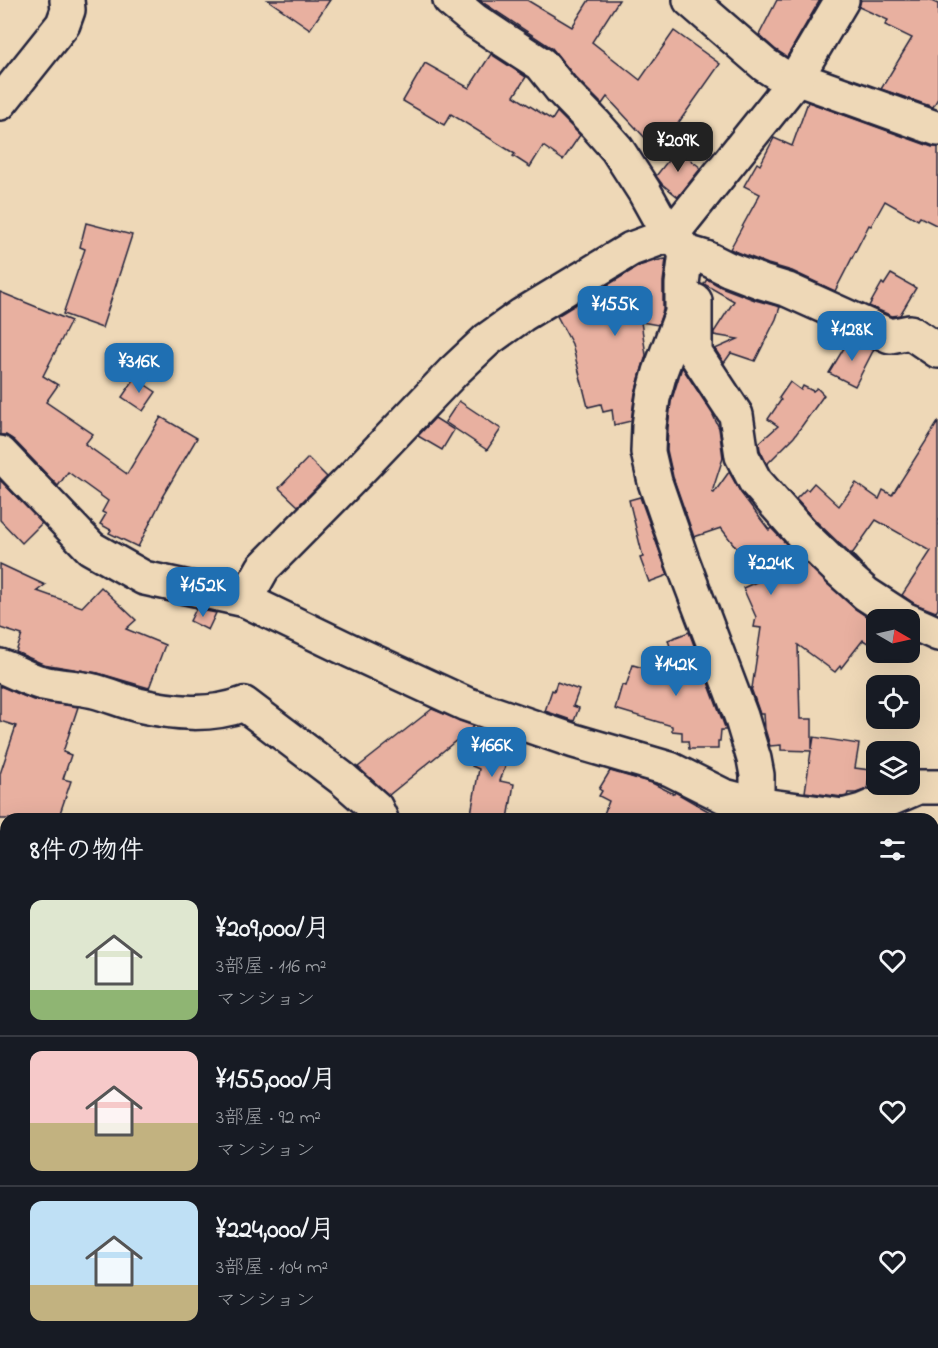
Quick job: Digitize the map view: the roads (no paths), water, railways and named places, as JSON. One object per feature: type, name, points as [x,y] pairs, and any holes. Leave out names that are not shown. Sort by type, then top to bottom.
[{"type":"street","points":[[0,103],[63,24],[68,10],[67,0]]},
{"type":"street","points":[[450,0],[501,39],[541,64],[617,149],[659,218],[679,243],[694,285],[695,353],[736,416],[742,456],[755,481],[802,534],[839,570],[866,594],[890,609]]},
{"type":"street","points":[[690,0],[765,65],[795,81],[938,129]]},
{"type":"street","points":[[754,812],[757,775],[754,759],[655,482],[648,452],[653,398],[682,313],[679,243],[795,81],[842,0]]},
{"type":"street","points":[[245,600],[263,568],[453,372],[487,340],[522,315],[631,249],[679,243],[728,269],[788,290],[890,336],[910,332],[938,351]]},
{"type":"street","points":[[0,453],[91,548],[144,578],[245,600],[465,704],[574,741],[670,769],[754,812],[776,813]]},
{"type":"street","points":[[920,626],[938,634]]},
{"type":"street","points":[[0,666],[44,684],[92,691],[138,705],[172,711],[216,711],[244,704],[344,779],[376,808],[378,813]]},
{"type":"street","points":[[854,813],[918,787],[938,787]]}]
